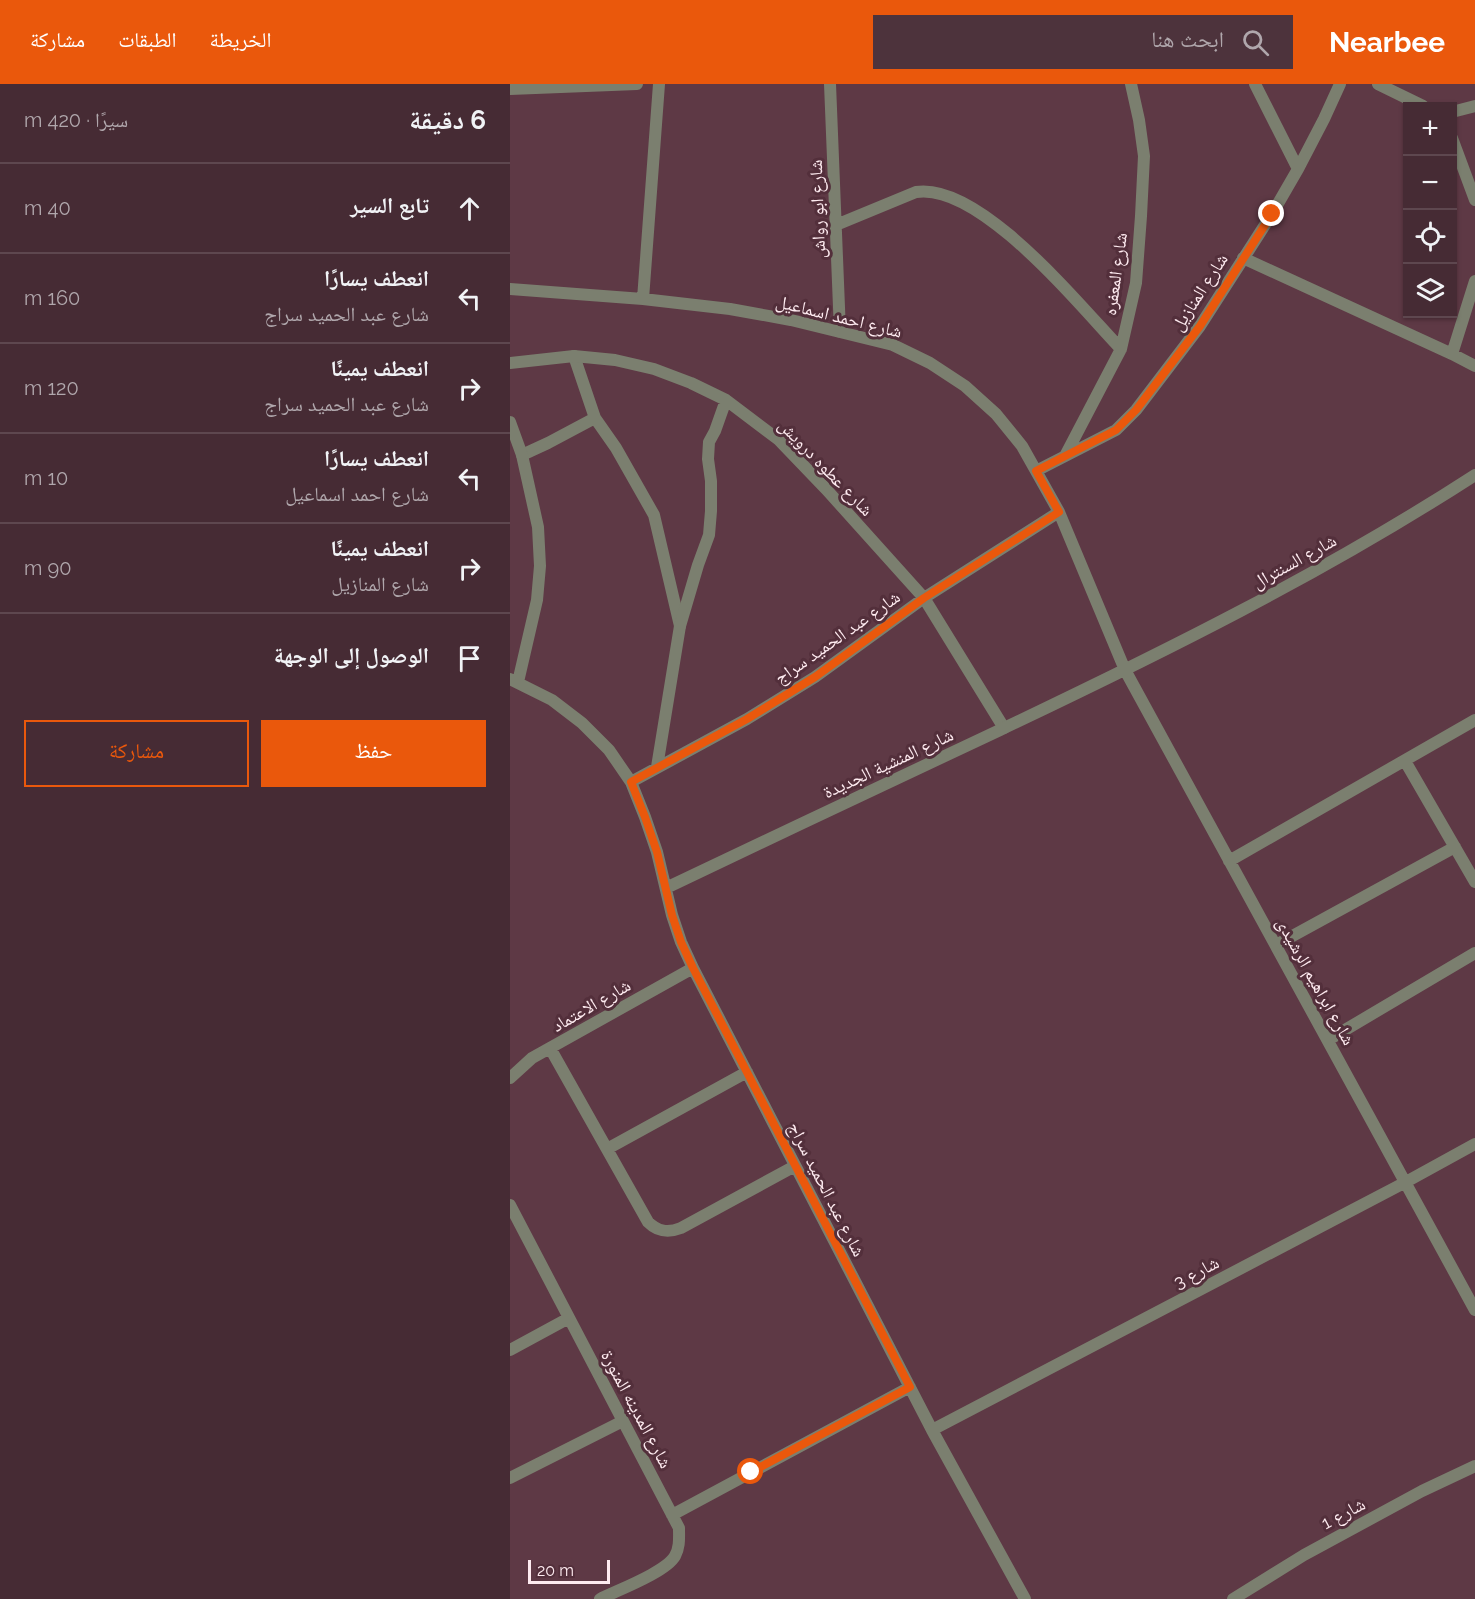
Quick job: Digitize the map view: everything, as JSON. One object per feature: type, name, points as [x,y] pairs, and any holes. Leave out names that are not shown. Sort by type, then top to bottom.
[{"type":"street","points":[[510,89],[557,85],[637,84]]},
{"type":"street","points":[[642,299],[659,84]]},
{"type":"street","name":"شارع ابو رواش","points":[[830,84],[840,332]]},
{"type":"street","name":"شارع المعفره","points":[[1065,457],[1120,349],[1136,283],[1144,156],[1131,84]]},
{"type":"street","points":[[1255,84],[1298,169]]},
{"type":"street","name":"شارع المنازيل","points":[[1036,471],[1116,430],[1136,410],[1200,326],[1272,214],[1298,169],[1340,84]]},
{"type":"street","points":[[1378,84],[1415,102]]},
{"type":"street","points":[[1457,111],[1475,106]]},
{"type":"street","points":[[1457,151],[1475,200]]},
{"type":"street","points":[[836,225],[916,192],[927,190],[961,201],[988,218],[1036,258],[1120,349]]},
{"type":"street","points":[[1243,258],[1475,366]]},
{"type":"street","points":[[1452,354],[1475,281]]},
{"type":"street","name":"شارع احمد اسماعيل","points":[[510,289],[642,299],[791,320],[893,345],[930,363],[965,386],[996,414],[1022,446],[1059,512],[1125,670]]},
{"type":"street","points":[[574,356],[595,418],[616,448],[654,514],[680,626]]},
{"type":"street","name":"شارع عطوه درويش","points":[[510,363],[574,356],[615,360],[654,369],[691,382],[726,400],[779,440],[924,598],[1004,728]]},
{"type":"street","points":[[657,767],[680,626],[709,535],[711,481],[708,459],[709,442],[726,400]]},
{"type":"street","points":[[522,455],[595,418]]},
{"type":"street","points":[[510,422],[522,455],[538,527],[540,566],[537,600],[514,680]]},
{"type":"street","name":"شارع السنترال","points":[[1125,670],[1239,612],[1340,556],[1475,475]]},
{"type":"street","name":"شارع عبد الحميد سراج","points":[[631,782],[747,719],[815,677],[924,598],[1059,512]]},
{"type":"street","name":"شارع المنشية الجديدة","points":[[666,888],[1125,670]]},
{"type":"street","name":"شارع ابراهيم الرشيدى","points":[[1125,670],[1475,1310]]},
{"type":"street","name":"شارع عبد الحميد سراج","points":[[514,680],[552,700],[582,723],[609,750],[631,782],[645,817],[672,915],[693,968],[932,1430],[1025,1599]]},
{"type":"street","points":[[1229,861],[1475,720]]},
{"type":"street","points":[[1405,760],[1475,882]]},
{"type":"street","points":[[1276,945],[1455,847]]},
{"type":"street","points":[[1328,1040],[1475,953]]},
{"type":"street","name":"شارع الاعتماد","points":[[510,1078],[532,1058],[693,968]]},
{"type":"street","points":[[550,1048],[648,1222],[655,1228],[663,1231],[681,1228],[795,1166]]},
{"type":"street","points":[[607,1149],[747,1072]]},
{"type":"street","name":"شارع 3","points":[[932,1430],[1475,1144]]},
{"type":"street","name":"شارع المدينه المنورة","points":[[511,1211],[679,1528],[679,1543],[674,1557],[664,1568],[600,1599]]},
{"type":"street","points":[[510,1350],[569,1318]]},
{"type":"street","points":[[672,1515],[910,1387]]},
{"type":"street","points":[[510,1478],[623,1421]]},
{"type":"street","name":"شارع 1","points":[[1233,1599],[1304,1555],[1422,1491],[1475,1466]]},
{"type":"route","points":[[751,1472],[910,1387],[681,942],[657,852],[631,782],[747,719],[815,677],[924,598],[1059,512],[1036,471],[1116,430],[1136,410],[1200,326],[1272,214]]}]
